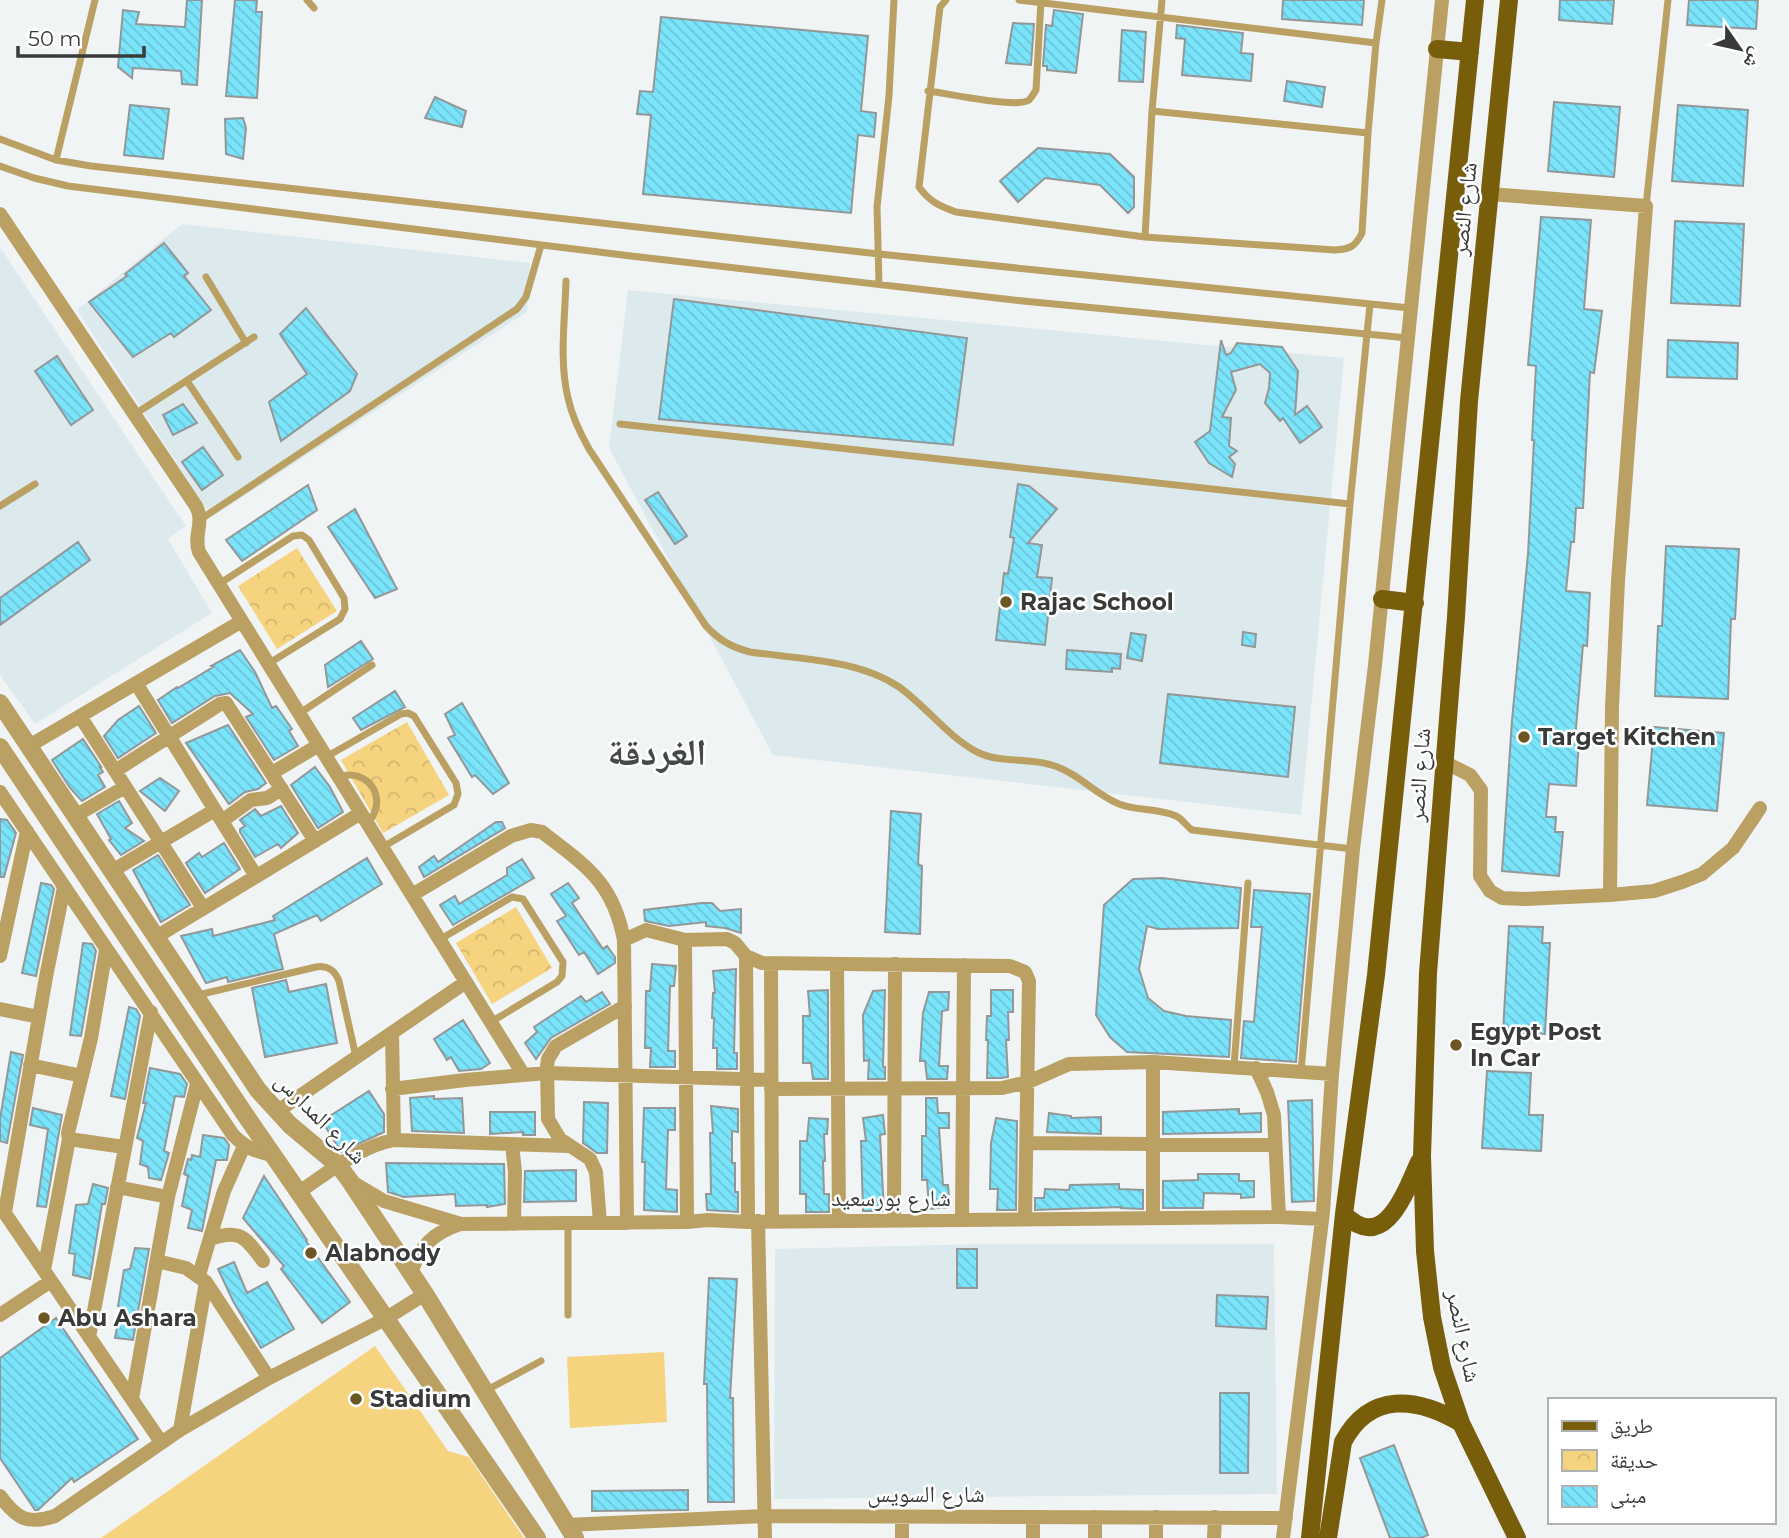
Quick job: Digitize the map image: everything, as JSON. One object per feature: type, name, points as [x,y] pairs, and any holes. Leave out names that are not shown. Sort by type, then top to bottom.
[{"type":"main road","name":"شارع النصر","points":[[1310,1538],[1344,1214],[1376,975],[1475,0]]},
{"type":"main road","name":"شارع النصر","points":[[1508,0],[1469,401],[1428,973],[1422,1156],[1425,1251],[1432,1317],[1442,1367],[1461,1423],[1517,1538]]},
{"type":"main road","points":[[1437,49],[1470,52]]},
{"type":"main road","points":[[1382,599],[1415,603]]},
{"type":"main road","points":[[1344,1214],[1356,1223],[1370,1226],[1385,1222],[1391,1217],[1422,1156]]},
{"type":"main road","points":[[1328,1538],[1343,1442],[1360,1417],[1387,1404],[1402,1404],[1433,1409],[1461,1423]]},
{"type":"street","points":[[1283,1538],[1322,1219],[1332,1074],[1353,849],[1382,599],[1442,0]]},
{"type":"street","points":[[1490,194],[1646,206],[1618,581],[1612,707],[1610,895]]},
{"type":"street","points":[[0,214],[196,506],[201,519],[197,545],[219,584],[523,1074]]},
{"type":"street","points":[[29,747],[242,621]]},
{"type":"street","points":[[136,683],[256,876]]},
{"type":"street","name":"شارع المدارس","points":[[0,703],[258,1090],[315,1147],[339,1166],[350,1181],[425,1294],[571,1531]]},
{"type":"street","points":[[115,771],[220,704],[226,704],[315,841]]},
{"type":"street","points":[[80,716],[203,908]]},
{"type":"street","points":[[0,747],[384,1319],[537,1538]]},
{"type":"street","points":[[272,773],[322,751]]},
{"type":"street","points":[[1444,762],[1470,775],[1481,790],[1480,876],[1490,891],[1502,898],[1654,891],[1702,874],[1734,848],[1760,808]]},
{"type":"street","points":[[75,816],[125,787]]},
{"type":"street","points":[[112,871],[160,842],[251,800],[267,798],[282,789]]},
{"type":"street","points":[[3,799],[233,1135],[244,1146],[257,1153],[273,1155]]},
{"type":"street","points":[[156,937],[315,841],[364,818]]},
{"type":"street","points":[[412,895],[511,836],[531,830],[542,832],[593,872],[609,893],[620,917],[624,940],[626,1223]]},
{"type":"street","points":[[1,948],[27,831]]},
{"type":"street","points":[[62,883],[64,887],[2,1209],[161,1442]]},
{"type":"street","points":[[624,940],[646,930],[685,940],[727,939],[735,943],[746,956],[762,963],[1010,966],[1025,972],[1029,981],[1025,1219]]},
{"type":"street","points":[[685,940],[687,1222]]},
{"type":"street","points":[[0,1315],[47,1275],[68,1133],[82,1076],[106,950]]},
{"type":"street","points":[[746,956],[747,1079],[759,1222],[765,1538]]},
{"type":"street","points":[[759,1222],[771,1084],[771,963]]},
{"type":"street","points":[[837,964],[839,1221]]},
{"type":"street","points":[[894,1220],[895,964]]},
{"type":"street","points":[[962,1220],[964,965]]},
{"type":"street","points":[[278,1111],[466,982]]},
{"type":"street","points":[[600,1223],[596,1172],[590,1159],[560,1139],[548,1119],[548,1059],[556,1046],[625,1006]]},
{"type":"street","points":[[0,1009],[39,1017]]},
{"type":"street","points":[[89,1337],[151,1012]]},
{"type":"street","points":[[392,1033],[394,1140]]},
{"type":"street","points":[[392,1089],[547,1073],[747,1079],[771,1084],[838,1088],[1002,1088],[1028,1082],[1069,1064],[1153,1062],[1332,1074]]},
{"type":"street","points":[[1153,1062],[1153,1218]]},
{"type":"street","points":[[30,1065],[82,1076]]},
{"type":"street","points":[[1256,1068],[1271,1104],[1279,1217]]},
{"type":"street","points":[[132,1399],[168,1197],[197,1084]]},
{"type":"street","points":[[69,1139],[124,1147]]},
{"type":"street","points":[[299,1192],[367,1148],[394,1140],[568,1146]]},
{"type":"street","points":[[1027,1143],[1275,1145]]},
{"type":"street","points":[[512,1144],[514,1224]]},
{"type":"street","points":[[180,1430],[210,1239],[224,1191],[244,1146]]},
{"type":"street","name":"شارع بورسعيد","points":[[350,1181],[384,1201],[461,1223],[1279,1217],[1322,1219]]},
{"type":"street","points":[[117,1187],[168,1197]]},
{"type":"street","name":"شارع بورسعيد","points":[[411,1273],[417,1256],[427,1242],[441,1231],[461,1223]]},
{"type":"street","points":[[210,1239],[226,1233],[238,1235],[249,1242],[263,1261]]},
{"type":"street","points":[[157,1261],[179,1265],[203,1279],[269,1378]]},
{"type":"street","points":[[0,1496],[8,1507],[22,1518],[37,1522],[55,1516],[180,1430],[269,1378],[384,1319],[425,1294]]},
{"type":"street","name":"شارع السويس","points":[[571,1531],[764,1517],[1286,1518]]},
{"type":"street","points":[[902,1517],[902,1538]]},
{"type":"street","points":[[1033,1517],[1033,1538]]},
{"type":"street","points":[[1095,1517],[1095,1538]]},
{"type":"street","points":[[1156,1517],[1156,1538]]},
{"type":"street","points":[[1214,1517],[1214,1538]]},
{"type":"street","points":[[37,1522],[37,1538]]},
{"type":"lane","points":[[56,160],[95,0]]},
{"type":"lane","points":[[307,0],[314,8]]},
{"type":"lane","points":[[879,284],[877,207],[889,96],[894,0]]},
{"type":"lane","points":[[946,0],[940,7],[928,91],[919,187],[928,199],[956,212],[1145,237],[1350,249],[1362,233],[1368,134],[1382,0]]},
{"type":"lane","points":[[1018,0],[1377,43]]},
{"type":"lane","points":[[1145,237],[1162,0]]},
{"type":"lane","points":[[1646,206],[1668,0]]},
{"type":"lane","points":[[928,91],[1006,103],[1029,100],[1036,90],[1041,1]]},
{"type":"lane","points":[[1152,111],[1368,134]]},
{"type":"lane","points":[[2,142],[56,160],[91,166],[879,254],[1410,308]]},
{"type":"lane","points":[[0,166],[68,186],[541,245],[1023,301],[1408,338]]},
{"type":"lane","points":[[201,519],[517,309],[526,298],[541,245]]},
{"type":"lane","points":[[206,277],[246,342]]},
{"type":"lane","points":[[566,281],[564,367],[567,396],[576,424],[589,450],[676,582],[718,639],[733,648],[750,653],[862,668],[902,689],[977,752],[994,758],[1052,765],[1076,775],[1097,792],[1119,804],[1177,816],[1192,830],[1353,849]]},
{"type":"lane","points":[[1301,1072],[1370,304]]},
{"type":"lane","points":[[135,414],[254,337]]},
{"type":"lane","points":[[187,381],[238,457]]},
{"type":"lane","points":[[620,424],[1350,504]]},
{"type":"lane","points":[[0,506],[35,484]]},
{"type":"lane","points":[[219,584],[293,536],[302,535],[309,540],[344,598],[344,614],[341,619],[268,664]]},
{"type":"lane","points":[[300,713],[372,666]]},
{"type":"lane","points":[[322,751],[408,713],[414,716],[456,783],[457,800],[454,804],[382,848]]},
{"type":"lane","points":[[338,777],[353,774],[360,776],[372,789],[378,807],[364,818]]},
{"type":"lane","points":[[1234,1066],[1248,883]]},
{"type":"lane","points":[[439,940],[512,897],[520,897],[563,962],[562,976],[558,982],[490,1022]]},
{"type":"lane","points":[[195,996],[316,967],[327,967],[339,981],[356,1058]]},
{"type":"lane","points":[[568,1223],[568,1315]]},
{"type":"lane","points":[[484,1392],[541,1361]]},
{"type":"shaded area","points":[[182,224],[530,263],[527,312],[212,517],[77,310]]},
{"type":"shaded area","points":[[0,247],[186,526],[168,539],[212,613],[35,724],[0,675]]},
{"type":"shaded area","name":"Rajac School","points":[[628,290],[1344,358],[1301,815],[773,755],[609,448]]},
{"type":"shaded area","points":[[983,1244],[1274,1244],[1277,1494],[774,1499],[775,1249]]},
{"type":"green space","points":[[297,548],[337,611],[277,649],[238,586]]},
{"type":"green space","points":[[407,722],[449,795],[383,833],[341,760]]},
{"type":"green space","points":[[516,907],[552,968],[492,1004],[456,943]]},
{"type":"green space","name":"Stadium","points":[[375,1346],[448,1451],[469,1457],[524,1538],[101,1538]]},
{"type":"green space","points":[[664,1352],[667,1422],[570,1428],[567,1357]]},
{"type":"building","points":[[187,0],[202,0],[197,85],[182,84],[181,71],[133,68],[132,78],[118,67],[123,10],[139,12],[136,24],[185,27]]},
{"type":"building","points":[[235,0],[257,0],[256,12],[262,12],[257,98],[226,96]]},
{"type":"building","points":[[1283,0],[1364,0],[1362,25],[1282,19]]},
{"type":"building","points":[[1560,0],[1614,0],[1612,24],[1559,20]]},
{"type":"building","points":[[1689,0],[1758,0],[1756,29],[1687,25]]},
{"type":"building","points":[[1054,10],[1083,14],[1076,73],[1047,70],[1047,66],[1043,66],[1046,25],[1052,26]]},
{"type":"building","points":[[661,17],[868,36],[861,111],[876,113],[874,137],[858,135],[851,213],[643,194],[651,115],[637,114],[640,91],[653,92]]},
{"type":"building","points":[[1013,23],[1034,24],[1031,65],[1006,63]]},
{"type":"building","points":[[1177,25],[1243,33],[1241,53],[1253,54],[1251,81],[1182,75],[1185,39],[1176,38]]},
{"type":"building","points":[[1122,30],[1146,32],[1143,82],[1119,81]]},
{"type":"building","points":[[1287,81],[1325,87],[1322,107],[1284,101]]},
{"type":"building","points":[[435,97],[466,111],[462,127],[425,118]]},
{"type":"building","points":[[1554,102],[1620,107],[1614,177],[1548,171]]},
{"type":"building","points":[[130,105],[169,109],[163,159],[124,155]]},
{"type":"building","points":[[1678,105],[1748,110],[1743,186],[1672,181]]},
{"type":"building","points":[[243,118],[246,128],[243,159],[226,154],[225,119]]},
{"type":"building","points":[[1038,148],[1110,154],[1134,177],[1134,207],[1128,213],[1100,185],[1045,178],[1018,202],[1000,181]]},
{"type":"building","points":[[1541,217],[1591,220],[1584,309],[1602,311],[1594,373],[1590,372],[1583,508],[1576,508],[1566,591],[1590,593],[1587,646],[1583,645],[1575,740],[1579,740],[1576,786],[1549,784],[1546,817],[1556,817],[1555,832],[1563,832],[1559,876],[1502,871],[1512,720],[1528,554],[1536,366],[1528,365]]},
{"type":"building","points":[[1675,221],[1744,224],[1740,306],[1671,303]]},
{"type":"building","points":[[164,243],[188,273],[184,276],[211,310],[174,337],[171,333],[133,357],[89,302],[127,276],[125,274]]},
{"type":"building","points":[[674,299],[967,338],[953,445],[659,419]]},
{"type":"building","points":[[306,308],[357,374],[350,391],[281,441],[269,402],[307,374],[280,334]]},
{"type":"building","points":[[1221,340],[1226,355],[1231,353],[1237,343],[1282,347],[1298,371],[1295,415],[1307,406],[1322,427],[1300,443],[1283,418],[1280,421],[1265,403],[1270,373],[1260,364],[1231,372],[1236,390],[1222,417],[1231,418],[1229,446],[1237,451],[1229,457],[1235,464],[1232,477],[1209,463],[1195,442],[1210,431]]},
{"type":"building","points":[[1668,340],[1738,343],[1737,379],[1667,377]]},
{"type":"building","points":[[57,356],[93,410],[71,425],[35,371]]},
{"type":"building","points":[[183,404],[197,423],[173,435],[163,415]]},
{"type":"building","points":[[203,447],[223,475],[202,490],[182,462]]},
{"type":"building","points":[[1018,484],[1029,486],[1057,509],[1028,543],[1042,545],[1037,577],[1052,578],[1045,645],[996,640],[1004,573],[1008,574],[1014,538],[1010,537]]},
{"type":"building","points":[[308,485],[317,510],[242,561],[226,540]]},
{"type":"building","points":[[658,492],[687,536],[675,544],[645,500]]},
{"type":"building","points":[[355,509],[397,589],[375,598],[328,527]]},
{"type":"building","points":[[78,542],[90,560],[0,625],[0,598]]},
{"type":"building","points":[[1666,546],[1739,549],[1735,619],[1731,619],[1728,699],[1655,696],[1658,626],[1662,626]]},
{"type":"building","points":[[1243,632],[1256,634],[1255,647],[1242,645]]},
{"type":"building","points":[[1131,633],[1146,635],[1142,661],[1127,658]]},
{"type":"building","points":[[361,641],[373,659],[328,687],[325,665]]},
{"type":"building","points":[[240,650],[255,672],[272,708],[276,706],[292,729],[289,731],[298,746],[274,760],[246,717],[253,714],[230,693],[215,696],[172,723],[158,700]]},
{"type":"building","points":[[1067,650],[1121,654],[1120,669],[1112,668],[1112,672],[1066,669]]},
{"type":"building","points":[[395,691],[405,707],[361,730],[353,718]]},
{"type":"building","points":[[1168,694],[1295,707],[1288,777],[1160,763]]},
{"type":"building","points":[[462,703],[509,783],[493,794],[475,775],[472,777],[448,738],[455,735],[445,714]]},
{"type":"building","points":[[139,706],[156,733],[118,758],[104,736],[118,720]]},
{"type":"building","points":[[228,725],[266,783],[258,789],[245,792],[229,804],[186,743]]},
{"type":"building","points":[[1654,727],[1724,733],[1717,811],[1647,805]]},
{"type":"building","points":[[83,739],[102,768],[99,766],[103,772],[98,775],[105,787],[82,801],[52,760]]},
{"type":"building","points":[[315,767],[330,787],[343,812],[318,828],[291,785]]},
{"type":"building","points":[[160,778],[179,791],[165,811],[140,791]]},
{"type":"building","points":[[119,801],[132,823],[125,828],[144,841],[121,855],[109,840],[111,839],[97,814]]},
{"type":"building","points":[[281,806],[298,833],[281,848],[278,844],[255,857],[240,832],[245,826],[240,820],[255,809],[261,816]]},
{"type":"building","points":[[891,811],[921,814],[918,864],[922,866],[920,934],[885,932]]},
{"type":"building","points":[[0,819],[7,820],[16,833],[4,877],[0,877]]},
{"type":"building","points":[[496,822],[502,822],[505,828],[424,877],[419,867],[434,856],[438,862]]},
{"type":"building","points":[[224,843],[240,869],[205,893],[186,863],[199,853],[202,857]]},
{"type":"building","points":[[158,855],[190,905],[161,922],[133,870]]},
{"type":"building","points":[[367,858],[382,884],[321,921],[317,915],[274,934],[283,969],[228,982],[227,977],[206,983],[181,936],[212,929],[213,936],[275,920],[273,916]]},
{"type":"building","points":[[522,859],[534,878],[453,925],[440,905],[455,896],[459,904],[507,875],[507,868]]},
{"type":"building","points":[[1162,878],[1241,888],[1238,928],[1158,929],[1147,926],[1139,969],[1148,998],[1164,1011],[1231,1020],[1229,1057],[1127,1052],[1110,1037],[1096,1015],[1104,905],[1133,879]]},
{"type":"building","points":[[41,883],[51,885],[54,889],[36,976],[22,973]]},
{"type":"building","points":[[568,883],[579,898],[572,903],[603,949],[607,946],[615,957],[615,963],[598,974],[584,952],[579,955],[557,921],[566,916],[551,894]]},
{"type":"building","points":[[1254,890],[1310,894],[1296,1062],[1241,1058],[1244,1021],[1254,1022],[1262,927],[1251,927]]},
{"type":"building","points":[[712,903],[720,911],[741,909],[741,933],[706,926],[706,922],[669,926],[645,921],[644,910]]},
{"type":"building","points":[[1509,926],[1543,927],[1542,943],[1550,943],[1545,1034],[1503,1032]]},
{"type":"building","points":[[83,943],[92,944],[96,951],[81,1036],[70,1035]]},
{"type":"building","points":[[652,964],[676,966],[674,986],[670,986],[668,1051],[675,1051],[675,1067],[650,1067],[651,1048],[645,1048],[646,991],[650,991]]},
{"type":"building","points":[[736,969],[734,1053],[737,1053],[737,1069],[717,1069],[717,1048],[713,1048],[713,971]]},
{"type":"building","points":[[286,980],[289,992],[326,984],[337,1043],[265,1057],[252,988]]},
{"type":"building","points":[[828,990],[828,1079],[813,1079],[811,1063],[803,1063],[803,1016],[810,1016],[808,991]]},
{"type":"building","points":[[885,990],[885,1079],[868,1079],[869,1060],[864,1061],[863,1015],[873,991]]},
{"type":"building","points":[[991,990],[1013,990],[1013,1012],[1008,1012],[1009,1040],[1006,1040],[1008,1077],[987,1078],[987,1016],[991,1016]]},
{"type":"building","points":[[602,992],[610,1004],[551,1038],[536,1059],[525,1043],[537,1032],[534,1027],[581,996],[586,1002]]},
{"type":"building","points":[[929,992],[949,992],[948,1010],[942,1011],[939,1066],[948,1066],[947,1079],[927,1079],[925,1061],[920,1061],[923,1013]]},
{"type":"building","points":[[129,1007],[136,1009],[140,1016],[125,1099],[111,1096]]},
{"type":"building","points":[[463,1020],[490,1063],[481,1069],[459,1071],[451,1057],[447,1060],[434,1039]]},
{"type":"building","points":[[11,1052],[23,1055],[7,1143],[0,1141],[0,1119]]},
{"type":"building","points":[[150,1068],[180,1074],[187,1084],[184,1097],[175,1096],[164,1151],[169,1153],[161,1180],[149,1178],[148,1167],[140,1164],[143,1141],[137,1138],[146,1103],[143,1103]]},
{"type":"building","points":[[1487,1071],[1531,1073],[1529,1115],[1543,1115],[1541,1151],[1482,1148]]},
{"type":"building","points":[[369,1091],[384,1114],[384,1132],[341,1152],[322,1121]]},
{"type":"building","points":[[434,1096],[434,1099],[462,1098],[464,1133],[412,1131],[410,1098]]},
{"type":"building","points":[[926,1098],[937,1098],[938,1113],[949,1113],[949,1128],[939,1128],[943,1185],[948,1185],[950,1207],[929,1209],[927,1180],[922,1180],[922,1136],[926,1136]]},
{"type":"building","points":[[1312,1100],[1314,1201],[1292,1202],[1288,1101]]},
{"type":"building","points":[[584,1102],[608,1103],[607,1153],[597,1153],[583,1143]]},
{"type":"building","points":[[711,1106],[738,1109],[738,1132],[732,1131],[732,1163],[735,1163],[738,1212],[707,1210],[706,1194],[711,1194]]},
{"type":"building","points":[[33,1108],[62,1115],[46,1207],[37,1206],[48,1129],[30,1125]]},
{"type":"building","points":[[644,1108],[675,1108],[675,1130],[668,1130],[666,1189],[677,1190],[677,1212],[644,1210]]},
{"type":"building","points":[[1239,1109],[1239,1114],[1261,1113],[1261,1132],[1163,1134],[1163,1112]]},
{"type":"building","points":[[490,1112],[535,1112],[535,1135],[523,1135],[523,1132],[490,1134]]},
{"type":"building","points":[[1049,1113],[1071,1118],[1101,1117],[1101,1134],[1047,1132]]},
{"type":"building","points":[[883,1115],[885,1134],[880,1135],[884,1211],[863,1211],[861,1141],[866,1141],[863,1118]]},
{"type":"building","points":[[809,1118],[828,1119],[827,1134],[824,1134],[823,1161],[824,1194],[829,1194],[829,1212],[806,1212],[806,1194],[800,1194],[800,1141],[807,1141]]},
{"type":"building","points":[[996,1118],[1017,1121],[1016,1210],[997,1210],[998,1189],[990,1189],[991,1143]]},
{"type":"building","points":[[203,1135],[224,1138],[229,1145],[227,1160],[216,1160],[202,1231],[188,1228],[192,1210],[182,1206],[188,1176],[184,1174],[188,1159],[191,1160],[192,1155],[200,1157]]},
{"type":"building","points":[[386,1163],[504,1164],[505,1204],[487,1207],[456,1206],[455,1194],[404,1197],[388,1192]]},
{"type":"building","points":[[576,1170],[576,1201],[524,1202],[525,1171]]},
{"type":"building","points":[[1198,1174],[1239,1174],[1239,1181],[1254,1181],[1254,1197],[1204,1193],[1203,1208],[1163,1208],[1163,1181],[1198,1180]]},
{"type":"building","points":[[264,1176],[350,1302],[322,1323],[281,1269],[284,1266],[243,1218]]},
{"type":"building","points":[[93,1184],[108,1188],[105,1204],[102,1204],[90,1279],[73,1275],[75,1254],[69,1253],[76,1205],[88,1204]]},
{"type":"building","points":[[1119,1184],[1119,1189],[1143,1190],[1143,1209],[1121,1207],[1035,1210],[1035,1198],[1044,1198],[1045,1189],[1069,1190],[1070,1185]]},
{"type":"building","points":[[135,1248],[149,1249],[133,1340],[115,1338],[124,1270],[130,1269]]},
{"type":"building","points":[[957,1249],[977,1249],[977,1288],[957,1288]]},
{"type":"building","points":[[234,1262],[247,1293],[267,1282],[294,1329],[261,1348],[233,1301],[218,1269]]},
{"type":"building","points":[[709,1278],[737,1279],[730,1398],[733,1398],[734,1502],[708,1502],[707,1384],[704,1384]]},
{"type":"building","points":[[1217,1295],[1268,1297],[1266,1329],[1216,1326]]},
{"type":"building","points":[[56,1318],[138,1439],[74,1482],[72,1478],[35,1510],[0,1458],[0,1358]]},
{"type":"building","points":[[1220,1393],[1249,1393],[1248,1473],[1220,1473]]},
{"type":"building","points":[[1394,1445],[1428,1535],[1421,1538],[1390,1538],[1360,1458]]},
{"type":"building","points":[[688,1490],[688,1510],[592,1511],[592,1491]]},
{"type":"place","name":"Rajac School","points":[[1006,602]]},
{"type":"place","name":"Target Kitchen","points":[[1524,737]]},
{"type":"place","name":"Egypt Post In Car","points":[[1456,1045]]},
{"type":"place","name":"Alabnody","points":[[311,1253]]},
{"type":"place","name":"Abu Ashara","points":[[44,1318]]},
{"type":"place","name":"Stadium","points":[[356,1399]]},
{"type":"district","name":"الغردقة","points":[[657,752]]}]
